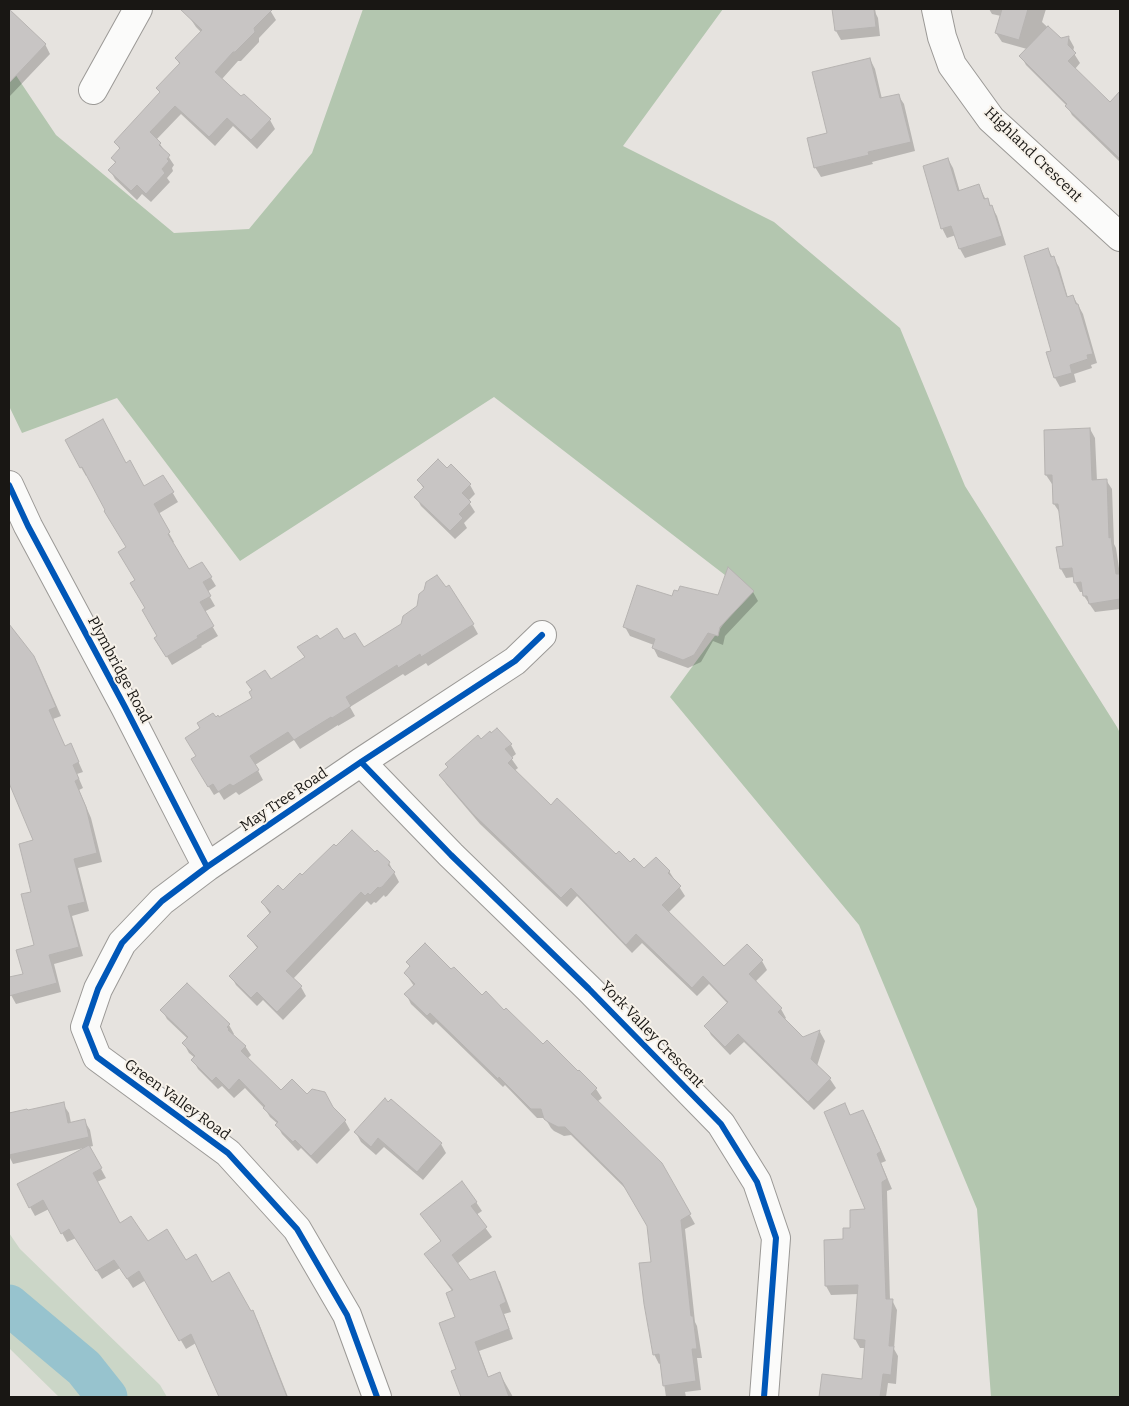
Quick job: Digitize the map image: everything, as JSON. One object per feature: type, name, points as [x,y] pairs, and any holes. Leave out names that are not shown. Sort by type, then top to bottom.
[{"type":"street","points":[[94,90],[138,9]]},
{"type":"street","name":"Highland Crescent","points":[[936,9],[942,37],[952,65],[991,119],[1120,237]]},
{"type":"street","name":"Plymbridge Road","points":[[9,485],[28,526],[126,707],[207,867]]},
{"type":"street","name":"May Tree Road","points":[[85,1027],[98,989],[122,943],[162,901],[207,867],[361,762],[515,661],[542,635]]},
{"type":"street","name":"York Valley Crescent","points":[[361,762],[451,854],[589,989],[721,1124],[757,1182],[776,1238],[764,1397]]},
{"type":"street","name":"Green Valley Road","points":[[85,1027],[97,1057],[228,1153],[297,1229],[347,1315],[377,1397]]},
{"type":"green space","points":[[363,9],[723,9],[623,146],[774,222],[900,328],[965,486],[1120,733],[1120,1397],[991,1397],[977,1209],[859,925],[670,697],[747,592],[494,397],[240,561],[117,398],[22,433],[9,406],[9,65],[56,135],[174,233],[249,229],[312,153]]},
{"type":"green space","points":[[9,1233],[20,1249],[160,1385],[167,1397],[59,1397],[9,1348]]},
{"type":"building","points":[[9,9],[46,44],[9,83]]},
{"type":"building","points":[[180,9],[273,9],[254,28],[255,32],[215,72],[241,96],[244,94],[271,119],[251,140],[227,118],[209,137],[175,106],[150,132],[161,143],[159,145],[170,155],[167,159],[169,161],[162,169],[165,173],[146,194],[137,185],[131,191],[108,170],[116,162],[111,158],[120,148],[114,142],[160,92],[156,88],[180,63],[175,58],[202,30]]},
{"type":"building","points":[[832,9],[874,9],[876,27],[835,31]]},
{"type":"building","points":[[1002,9],[1028,9],[1019,40],[995,33]]},
{"type":"building","points":[[1048,26],[1061,38],[1069,36],[1068,45],[1076,53],[1068,61],[1110,102],[1120,91],[1120,159],[1065,106],[1067,104],[1019,56]]},
{"type":"building","points":[[870,58],[880,98],[899,94],[911,142],[868,152],[869,155],[814,168],[807,138],[827,133],[812,72]]},
{"type":"building","points":[[948,158],[958,191],[979,184],[984,199],[988,198],[990,206],[992,205],[1002,236],[959,249],[951,226],[941,229],[923,166]]},
{"type":"building","points":[[1048,248],[1051,257],[1054,256],[1067,297],[1073,295],[1076,304],[1078,304],[1093,354],[1087,355],[1088,359],[1070,365],[1072,373],[1054,378],[1046,352],[1051,351],[1024,256]]},
{"type":"building","points":[[103,419],[126,463],[130,460],[144,486],[163,475],[174,492],[154,504],[170,532],[168,534],[189,569],[202,562],[212,577],[203,582],[211,596],[200,602],[214,626],[166,657],[154,638],[157,636],[142,610],[145,608],[130,583],[135,580],[118,552],[126,547],[65,440]]},
{"type":"building","points":[[1090,428],[1092,480],[1107,479],[1109,538],[1111,537],[1116,574],[1120,574],[1120,599],[1089,604],[1087,596],[1083,596],[1081,582],[1074,583],[1072,568],[1060,569],[1056,547],[1063,546],[1058,504],[1053,504],[1052,475],[1045,475],[1044,430]]},
{"type":"building","points":[[438,459],[447,468],[451,464],[471,484],[462,493],[471,502],[459,514],[463,518],[450,531],[414,497],[424,487],[417,480]]},
{"type":"building","points":[[728,567],[754,591],[720,627],[718,636],[708,633],[694,655],[683,660],[652,648],[655,639],[623,627],[637,585],[672,596],[674,590],[678,591],[680,586],[718,595]]},
{"type":"building","points":[[437,575],[446,587],[449,585],[474,624],[421,657],[420,654],[398,668],[397,665],[346,697],[351,706],[332,718],[294,740],[288,732],[250,756],[259,770],[233,786],[230,784],[218,792],[213,784],[208,787],[191,759],[196,756],[185,738],[200,728],[197,723],[213,713],[216,717],[218,715],[219,717],[252,698],[249,692],[252,690],[246,682],[265,670],[271,679],[305,657],[297,647],[317,635],[320,639],[337,628],[344,639],[355,633],[364,647],[401,624],[403,616],[417,606],[419,594],[424,590],[426,582]]},
{"type":"building","points":[[9,624],[34,656],[56,707],[49,710],[65,746],[71,743],[79,762],[73,765],[79,779],[75,781],[86,807],[97,853],[74,859],[85,902],[68,906],[79,947],[49,955],[57,983],[9,996],[9,977],[23,974],[16,950],[34,945],[21,894],[31,892],[19,844],[33,840],[9,783]]},
{"type":"building","points":[[497,728],[512,744],[505,749],[513,758],[508,763],[551,805],[557,798],[616,854],[619,851],[630,862],[634,858],[644,868],[656,857],[670,871],[668,873],[681,886],[662,905],[724,966],[747,944],[763,960],[749,974],[782,1008],[778,1012],[803,1037],[820,1030],[811,1059],[831,1078],[808,1102],[738,1034],[725,1047],[704,1026],[728,1002],[703,976],[692,988],[636,934],[626,945],[571,888],[561,898],[474,815],[439,775],[448,767],[445,764],[478,735],[481,739]]},
{"type":"building","points":[[352,830],[375,852],[377,850],[390,862],[388,865],[395,872],[382,887],[378,887],[370,895],[368,893],[365,896],[361,892],[286,971],[302,986],[277,1012],[257,992],[251,998],[229,976],[258,947],[247,936],[271,912],[261,902],[278,885],[283,890],[300,873],[302,875],[334,844],[336,846]]},
{"type":"building","points":[[425,943],[451,969],[454,967],[482,995],[486,991],[504,1010],[506,1008],[543,1044],[547,1040],[597,1088],[591,1094],[662,1163],[691,1214],[681,1220],[691,1316],[693,1316],[697,1349],[692,1349],[696,1381],[663,1386],[659,1354],[653,1355],[639,1263],[651,1262],[647,1226],[622,1183],[565,1127],[558,1127],[544,1119],[541,1109],[531,1109],[430,1013],[427,1016],[404,994],[415,984],[404,973],[410,966],[406,962]]},
{"type":"building","points":[[187,983],[230,1024],[227,1027],[228,1030],[246,1046],[241,1051],[281,1090],[292,1079],[307,1094],[312,1089],[325,1092],[333,1107],[346,1120],[311,1156],[295,1140],[293,1142],[275,1125],[278,1122],[263,1108],[265,1106],[239,1079],[229,1090],[216,1077],[212,1081],[191,1060],[195,1056],[182,1043],[188,1037],[160,1010]]},
{"type":"building","points":[[385,1098],[388,1102],[391,1099],[442,1143],[417,1172],[378,1138],[371,1147],[354,1132]]},
{"type":"building","points":[[64,1102],[68,1123],[85,1119],[89,1137],[9,1155],[9,1113]]},
{"type":"building","points":[[845,1103],[850,1115],[863,1110],[881,1151],[877,1154],[887,1179],[882,1182],[886,1299],[893,1299],[889,1346],[894,1346],[891,1375],[883,1374],[880,1397],[819,1397],[822,1374],[862,1379],[865,1340],[854,1339],[858,1285],[825,1286],[824,1240],[843,1239],[843,1228],[850,1228],[850,1210],[865,1209],[824,1112]]},
{"type":"building","points":[[89,1145],[102,1168],[93,1173],[120,1223],[131,1216],[148,1241],[167,1229],[186,1260],[196,1254],[212,1282],[229,1272],[251,1311],[253,1310],[287,1397],[219,1397],[191,1334],[179,1341],[139,1271],[127,1279],[114,1260],[96,1271],[69,1229],[61,1234],[43,1200],[29,1208],[17,1184]]},
{"type":"building","points":[[462,1181],[477,1202],[471,1206],[487,1227],[452,1255],[470,1280],[495,1271],[506,1302],[500,1305],[509,1329],[475,1342],[488,1377],[500,1372],[509,1397],[461,1397],[451,1371],[456,1369],[439,1323],[455,1317],[446,1293],[453,1290],[424,1254],[441,1241],[420,1214]]},
{"type":"waterway","points":[[9,1305],[84,1368],[107,1397]]},
{"type":"cycle path","points":[[9,485],[28,526],[125,707],[207,867]]},
{"type":"cycle path","points":[[377,1397],[347,1315],[297,1229],[228,1153],[97,1057],[85,1027],[98,989],[122,943],[162,901],[207,867],[361,762],[515,661],[542,635]]},
{"type":"cycle path","points":[[361,762],[451,855],[589,989],[721,1124],[757,1182],[776,1238],[764,1397]]}]
